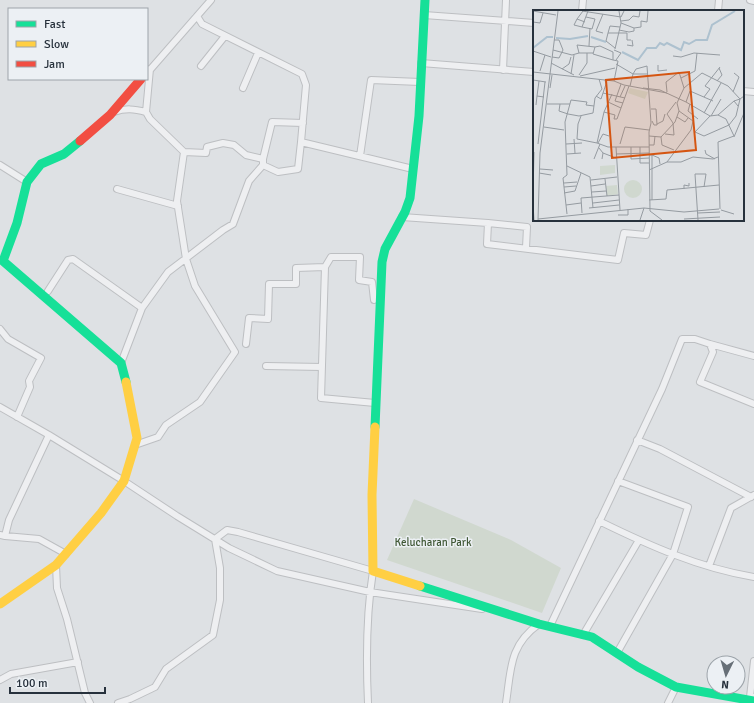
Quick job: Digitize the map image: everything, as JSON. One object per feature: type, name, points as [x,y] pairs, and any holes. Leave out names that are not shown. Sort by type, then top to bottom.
[{"type":"street","points":[[146,112],[149,71],[211,0]]},
{"type":"street","points":[[368,703],[366,664],[370,592],[373,571],[372,495],[382,262],[385,249],[410,198],[419,116],[425,0]]},
{"type":"street","points":[[502,70],[506,0]]},
{"type":"street","points":[[582,10],[583,0]]},
{"type":"street","points":[[718,10],[719,0]]},
{"type":"street","points":[[750,0],[754,1]]},
{"type":"street","points":[[424,15],[533,22]]},
{"type":"street","points":[[112,113],[123,109],[133,109],[146,112],[155,124],[184,152],[206,153],[207,147],[223,143],[234,146],[246,155],[263,162],[278,172],[298,169],[306,85],[302,74],[202,24],[197,16]]},
{"type":"street","points":[[201,66],[225,36]]},
{"type":"street","points":[[243,88],[258,53]]},
{"type":"street","points":[[421,63],[533,72]]},
{"type":"street","points":[[0,604],[56,565],[101,513],[124,481],[138,438],[121,363],[3,261],[17,223],[27,182],[41,164],[64,154],[112,113],[140,80]]},
{"type":"street","points":[[360,156],[372,80],[420,82]]},
{"type":"street","points":[[744,91],[754,92]]},
{"type":"street","points":[[121,363],[142,308],[168,272],[233,224],[249,181],[263,162],[272,122],[303,123]]},
{"type":"street","points":[[301,142],[413,169]]},
{"type":"street","points":[[135,445],[158,437],[166,425],[200,402],[235,352],[196,286],[186,259],[177,201],[184,152]]},
{"type":"street","points":[[0,166],[27,182]]},
{"type":"street","points":[[118,189],[178,206]]},
{"type":"street","points":[[402,217],[527,227],[526,248]]},
{"type":"street","points":[[488,223],[487,244],[618,260],[624,233],[646,235],[650,221]]},
{"type":"street","points":[[374,300],[372,282],[359,280],[360,257],[331,257],[325,267],[322,398],[375,403]]},
{"type":"street","points":[[48,291],[68,260],[73,259],[142,308]]},
{"type":"street","points":[[246,344],[249,318],[268,319],[269,284],[296,284],[296,268],[325,267]]},
{"type":"street","points":[[0,329],[8,340],[41,358],[29,381],[30,387],[17,416]]},
{"type":"street","points":[[550,626],[662,389],[682,338],[695,339],[754,356]]},
{"type":"street","points":[[710,344],[713,352],[700,382],[754,404]]},
{"type":"street","points":[[266,366],[322,367]]},
{"type":"street","points":[[0,407],[124,481],[215,539],[277,572],[370,592],[501,612]]},
{"type":"street","points":[[49,436],[2,535],[39,539],[66,554]]},
{"type":"street","points":[[637,440],[660,449],[753,495]]},
{"type":"street","points":[[617,653],[673,554],[688,507],[618,481]]},
{"type":"street","points":[[709,566],[731,508],[753,495]]},
{"type":"street","points":[[599,520],[667,553],[729,573],[754,577]]},
{"type":"street","points":[[215,539],[227,530],[238,532],[373,571],[539,624],[592,637],[638,667],[676,687],[754,701]]},
{"type":"street","points":[[118,703],[155,687],[166,669],[213,635],[220,600],[220,568],[215,539]]},
{"type":"street","points":[[583,635],[638,540]]},
{"type":"street","points":[[56,565],[57,588],[67,618],[85,693],[90,703]]},
{"type":"street","points":[[506,703],[510,669],[516,649],[530,630],[539,624]]},
{"type":"street","points":[[754,661],[750,697],[754,697]]},
{"type":"street","points":[[0,680],[11,674],[78,662]]},
{"type":"street","points":[[668,703],[676,687]]},
{"type":"green space","name":"Kelucharan Park","points":[[414,499],[511,540],[561,568],[542,613],[387,560]]},
{"type":"traffic: fast","points":[[375,427],[382,262],[385,249],[405,212],[410,198],[419,116],[425,0]]},
{"type":"traffic: fast","points":[[80,141],[64,154],[41,164],[27,182],[17,223],[3,261],[121,363],[126,382]]},
{"type":"traffic: fast","points":[[420,586],[539,624],[592,637],[638,667],[676,687],[754,701]]},
{"type":"traffic: slow","points":[[0,604],[56,565],[101,513],[124,481],[137,438],[126,382]]},
{"type":"traffic: slow","points":[[375,427],[372,495],[373,571],[420,586]]},
{"type":"traffic: jam","points":[[80,141],[110,115],[140,80]]}]
